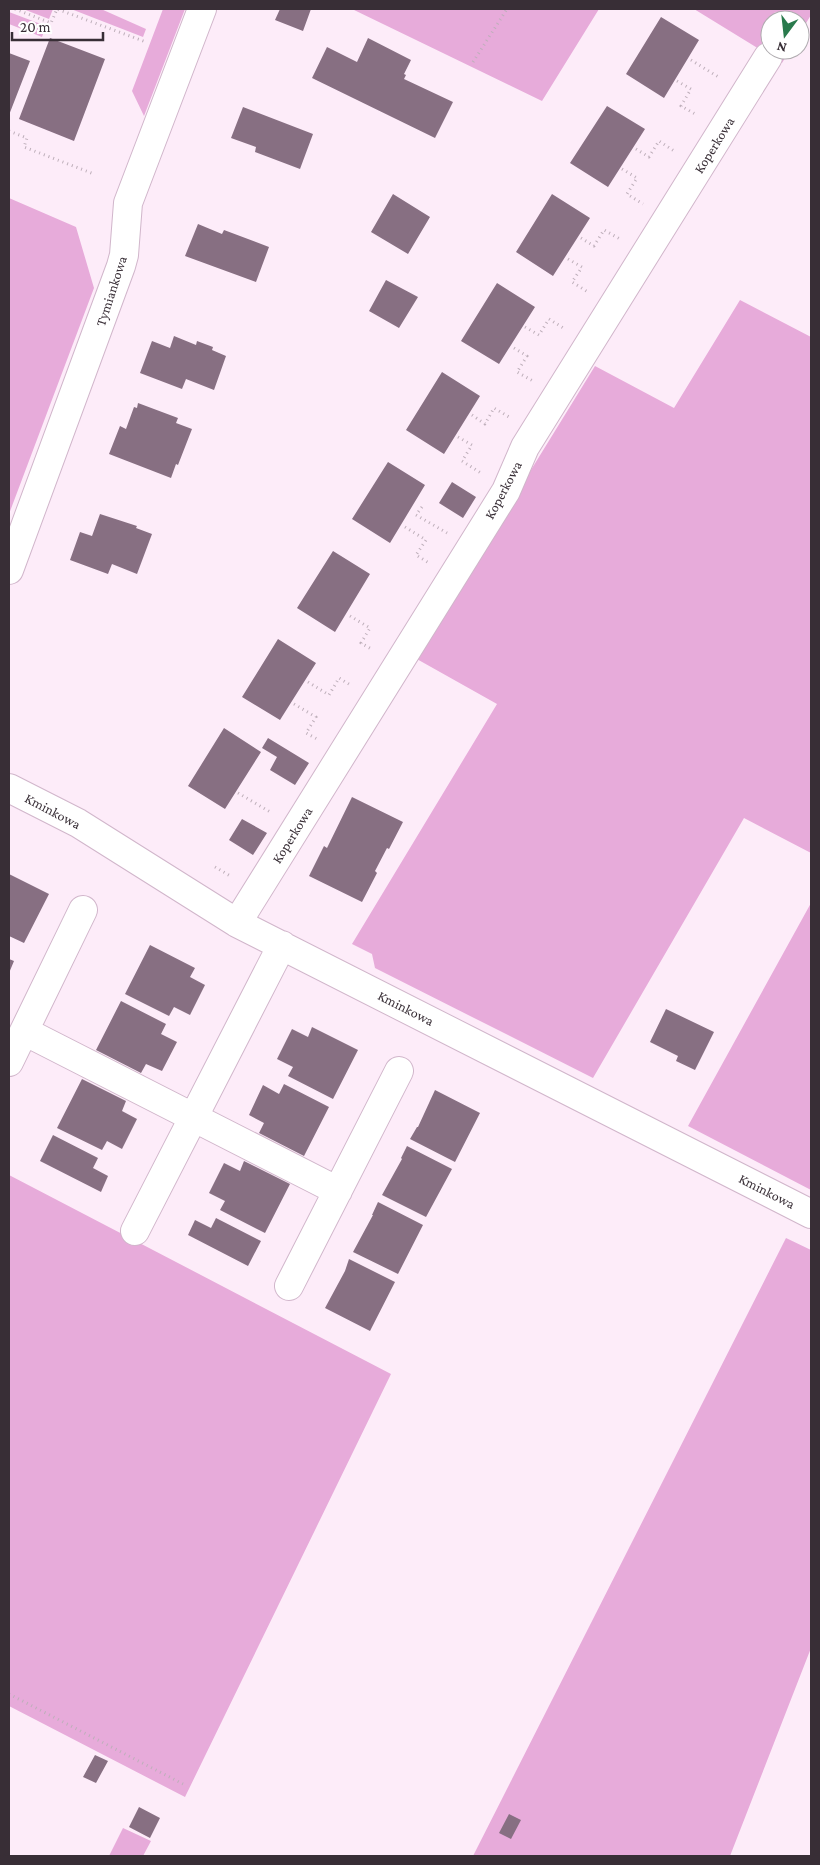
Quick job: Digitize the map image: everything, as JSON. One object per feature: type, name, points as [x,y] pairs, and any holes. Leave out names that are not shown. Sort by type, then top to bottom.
[{"type":"street","name":"Tymiankowa","points":[[9,570],[122,266],[128,203],[202,9]]},
{"type":"street","name":"Koperkowa","points":[[237,923],[506,491],[526,447],[766,60]]},
{"type":"street","name":"Kminkowa","points":[[9,788],[78,823],[237,923],[811,1214]]},
{"type":"street","points":[[9,1062],[84,910]]},
{"type":"street","points":[[135,1231],[282,945]]},
{"type":"street","points":[[24,1031],[338,1191]]},
{"type":"street","points":[[289,1286],[400,1071]]},
{"type":"path","points":[[15,9],[51,22],[57,9],[146,42]]},
{"type":"path","points":[[473,62],[507,9]]},
{"type":"path","points":[[691,60],[722,79]]},
{"type":"path","points":[[677,81],[691,89],[681,106],[705,120]]},
{"type":"path","points":[[9,131],[27,138],[24,147],[94,174]]},
{"type":"path","points":[[636,149],[649,157],[659,141],[676,152]]},
{"type":"path","points":[[622,169],[636,178],[627,194],[650,208]]},
{"type":"path","points":[[581,238],[594,246],[604,230],[621,240]]},
{"type":"path","points":[[568,259],[582,267],[572,282],[595,296]]},
{"type":"path","points":[[525,327],[540,335],[550,319],[572,333]]},
{"type":"path","points":[[514,348],[527,356],[517,372],[540,386]]},
{"type":"path","points":[[472,415],[485,424],[494,408],[511,418]]},
{"type":"path","points":[[458,436],[472,445],[462,461],[489,477]]},
{"type":"path","points":[[422,506],[416,515],[449,534]]},
{"type":"path","points":[[405,527],[426,540],[416,555],[434,566]]},
{"type":"path","points":[[350,616],[370,628],[361,643],[380,654]]},
{"type":"path","points":[[308,682],[329,695],[339,678],[358,690]]},
{"type":"path","points":[[294,704],[316,717],[306,733],[325,744]]},
{"type":"path","points":[[238,793],[276,815]]},
{"type":"path","points":[[9,1694],[183,1784]]},
{"type":"shaded area","points":[[23,9],[53,9],[49,19]]},
{"type":"shaded area","points":[[71,9],[101,9],[146,29],[143,37]]},
{"type":"shaded area","points":[[163,9],[185,9],[144,116],[132,91]]},
{"type":"shaded area","points":[[352,9],[599,9],[542,101]]},
{"type":"shaded area","points":[[694,9],[811,9],[810,17],[810,10],[760,10],[760,50]]},
{"type":"shaded area","points":[[9,12],[46,26],[42,37],[9,24]]},
{"type":"shaded area","points":[[9,198],[76,227],[94,288],[9,514]]},
{"type":"shaded area","points":[[740,300],[811,337],[811,853],[744,818],[593,1078],[375,968],[372,954],[352,944],[497,704],[415,658],[595,366],[674,408]]},
{"type":"shaded area","points":[[811,903],[811,1190],[688,1126]]},
{"type":"shaded area","points":[[9,1175],[391,1374],[185,1797],[9,1706]]},
{"type":"shaded area","points":[[786,1238],[811,1250],[811,1648],[730,1856],[473,1856]]},
{"type":"shaded area","points":[[123,1828],[151,1841],[143,1856],[109,1856]]},
{"type":"building","points":[[280,9],[311,9],[303,31],[275,20]]},
{"type":"building","points":[[661,17],[699,40],[664,98],[626,74]]},
{"type":"building","points":[[50,38],[105,59],[74,141],[19,119]]},
{"type":"building","points":[[368,38],[411,60],[404,74],[406,75],[404,79],[453,102],[435,138],[312,78],[327,47],[357,62]]},
{"type":"building","points":[[9,53],[30,61],[9,115]]},
{"type":"building","points":[[607,106],[645,129],[608,187],[570,163]]},
{"type":"building","points":[[243,107],[313,134],[300,169],[255,152],[256,147],[231,138]]},
{"type":"building","points":[[393,194],[430,217],[408,254],[371,232]]},
{"type":"building","points":[[552,194],[590,218],[553,276],[516,252]]},
{"type":"building","points":[[198,224],[222,234],[224,230],[269,247],[256,282],[185,256]]},
{"type":"building","points":[[386,280],[418,297],[399,328],[369,311]]},
{"type":"building","points":[[497,283],[535,307],[499,364],[461,341]]},
{"type":"building","points":[[174,336],[196,345],[197,341],[213,347],[212,350],[226,356],[214,390],[186,379],[182,389],[140,373],[152,341],[170,348]]},
{"type":"building","points":[[442,372],[480,396],[444,454],[406,430]]},
{"type":"building","points":[[138,403],[178,418],[176,423],[192,429],[171,478],[109,454],[120,426],[126,429],[134,407],[137,408]]},
{"type":"building","points":[[388,462],[425,485],[390,543],[352,519]]},
{"type":"building","points":[[452,482],[476,497],[463,518],[439,503]]},
{"type":"building","points":[[100,514],[137,526],[136,528],[152,534],[137,574],[112,564],[108,574],[70,560],[80,532],[92,536]]},
{"type":"building","points":[[333,551],[370,574],[335,632],[297,608]]},
{"type":"building","points":[[278,639],[316,663],[280,720],[242,697]]},
{"type":"building","points":[[224,728],[261,752],[225,809],[188,786]]},
{"type":"building","points":[[268,738],[309,763],[295,785],[270,770],[277,757],[262,748]]},
{"type":"building","points":[[352,797],[403,822],[375,871],[377,873],[362,902],[309,876],[324,846],[327,848]]},
{"type":"building","points":[[242,819],[267,833],[253,855],[229,840]]},
{"type":"building","points":[[9,874],[49,894],[24,943],[9,936]]},
{"type":"building","points":[[150,945],[195,968],[190,977],[205,985],[190,1015],[174,1007],[169,1016],[125,994]]},
{"type":"building","points":[[9,959],[14,961],[9,973]]},
{"type":"building","points":[[121,1001],[166,1024],[161,1034],[177,1042],[162,1071],[146,1064],[141,1073],[96,1050]]},
{"type":"building","points":[[666,1009],[714,1032],[695,1070],[676,1061],[678,1056],[650,1042]]},
{"type":"building","points":[[312,1027],[358,1050],[333,1099],[288,1076],[293,1067],[277,1059],[292,1029],[308,1037]]},
{"type":"building","points":[[82,1079],[126,1101],[122,1111],[137,1119],[122,1149],[107,1141],[102,1150],[57,1128]]},
{"type":"building","points":[[284,1084],[329,1107],[304,1156],[259,1133],[264,1123],[249,1115],[263,1085],[279,1094]]},
{"type":"building","points":[[435,1090],[480,1113],[455,1162],[410,1139],[418,1127]]},
{"type":"building","points":[[53,1135],[98,1158],[93,1168],[108,1176],[101,1192],[40,1161]]},
{"type":"building","points":[[407,1146],[452,1169],[426,1217],[382,1195]]},
{"type":"building","points":[[244,1161],[290,1184],[265,1233],[220,1210],[225,1201],[209,1193],[224,1163],[240,1171]]},
{"type":"building","points":[[378,1202],[423,1225],[398,1274],[353,1252]]},
{"type":"building","points":[[216,1218],[261,1241],[248,1266],[188,1235],[195,1220],[211,1228]]},
{"type":"building","points":[[349,1259],[395,1282],[370,1331],[325,1308],[345,1271]]},
{"type":"building","points":[[95,1755],[108,1761],[96,1783],[83,1777]]},
{"type":"building","points":[[139,1807],[160,1818],[150,1838],[129,1827]]},
{"type":"building","points":[[509,1814],[521,1820],[511,1839],[499,1833]]}]
